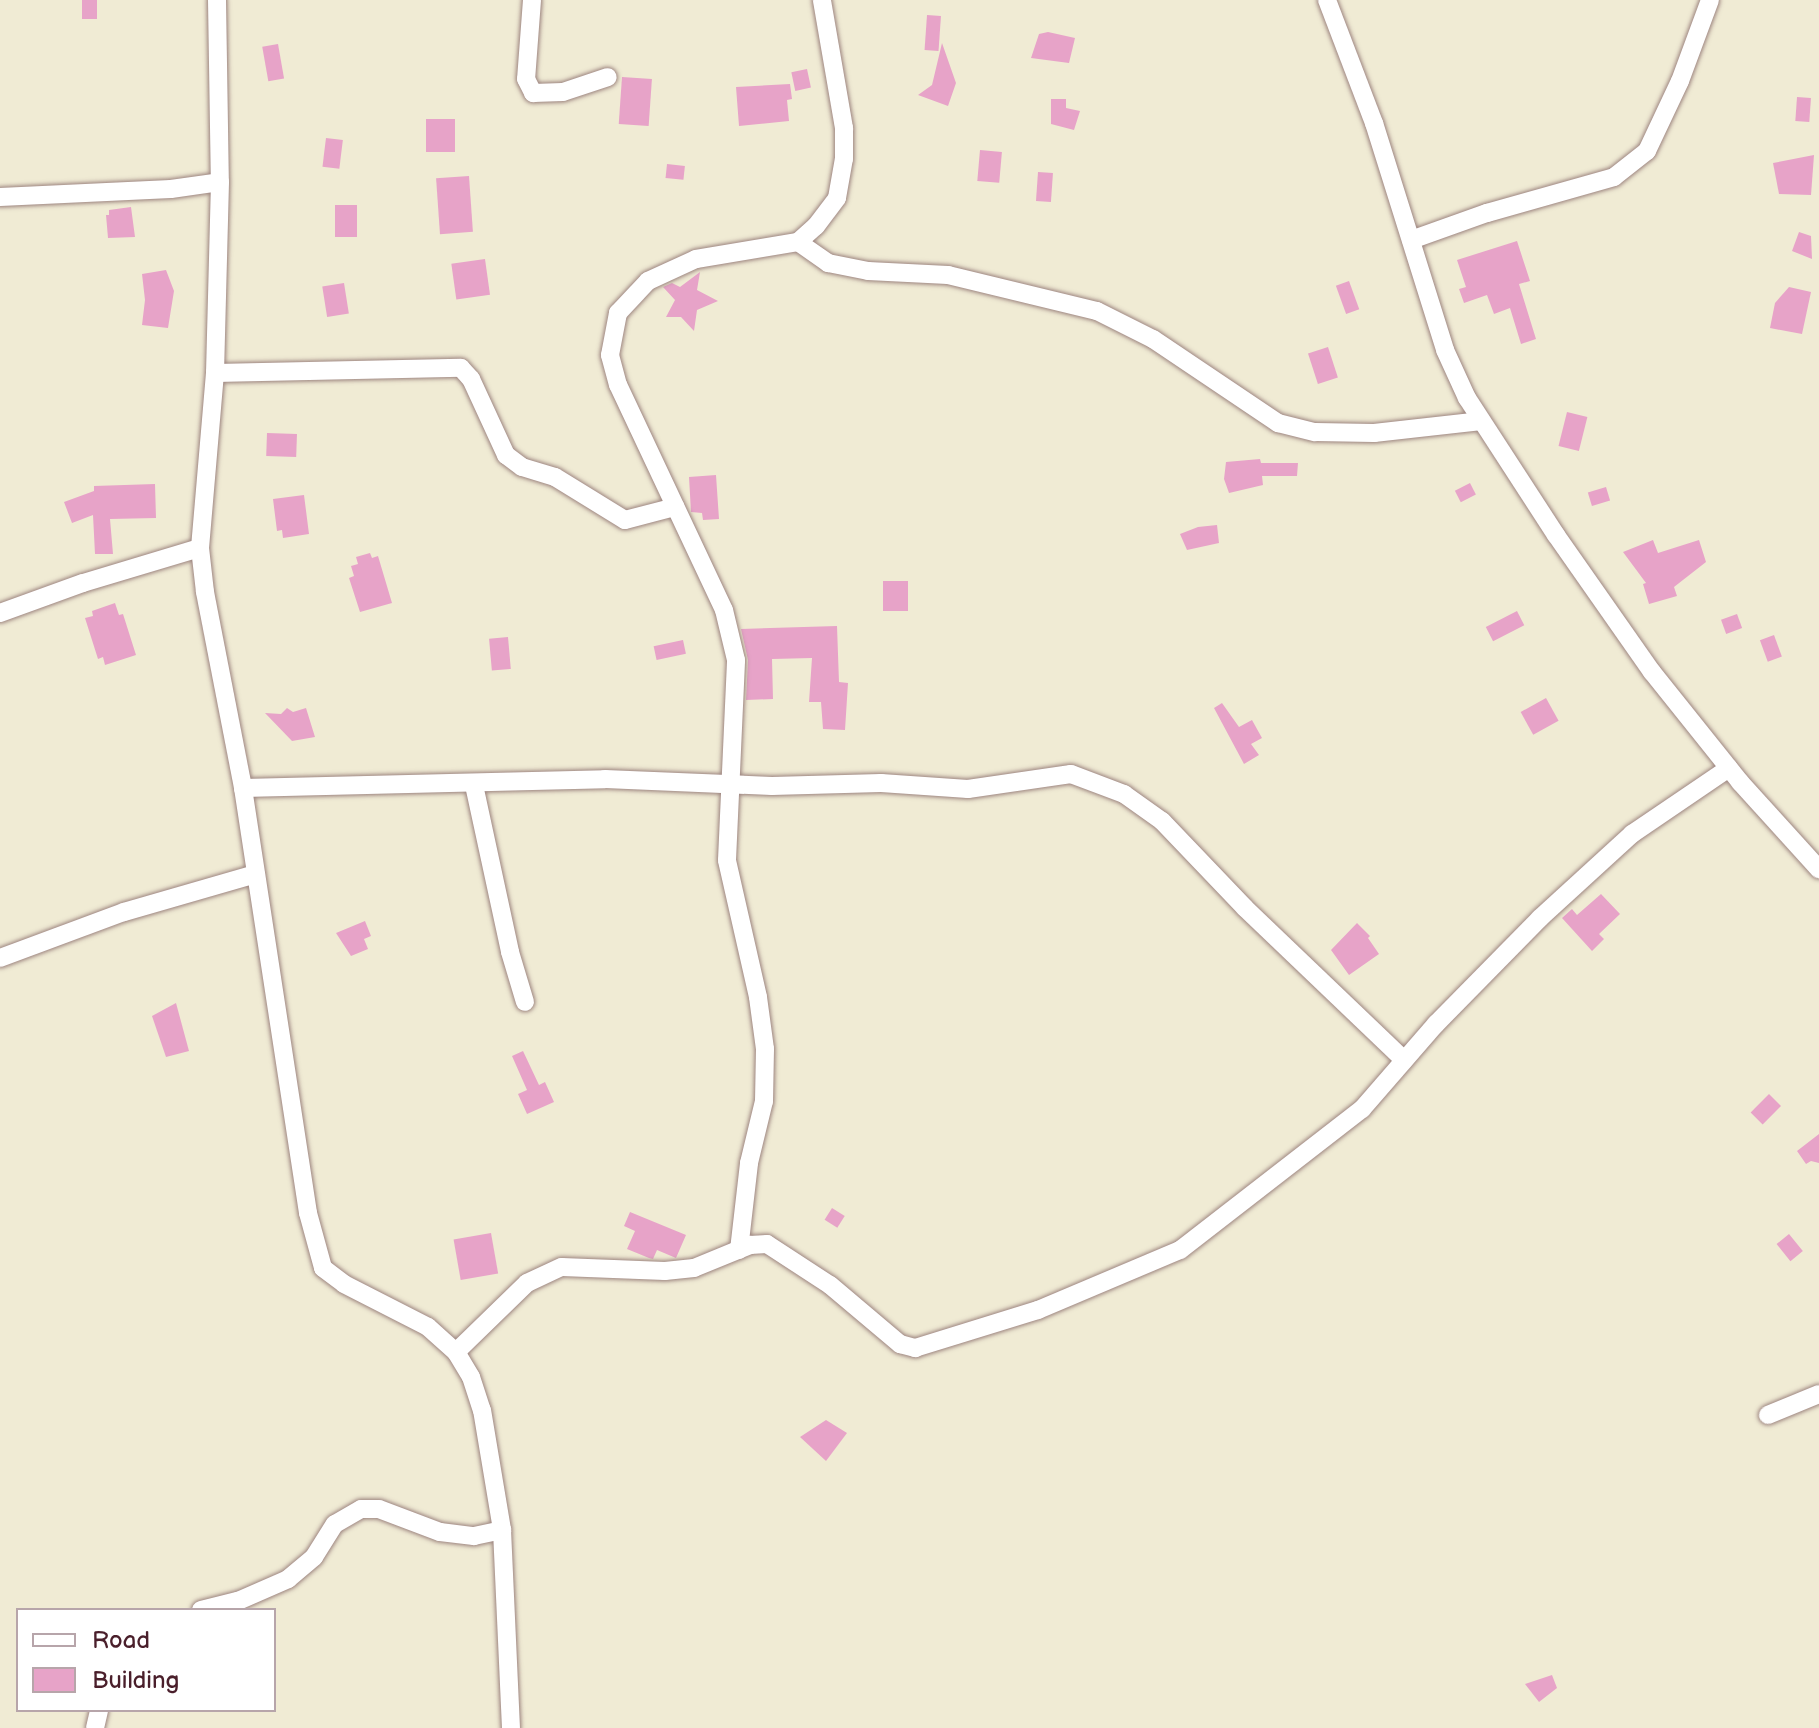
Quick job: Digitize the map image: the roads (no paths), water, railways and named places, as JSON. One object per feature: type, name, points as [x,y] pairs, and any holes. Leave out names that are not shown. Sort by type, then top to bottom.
[{"type":"street","points":[[217,0],[220,182],[215,373],[200,548],[205,592],[243,788],[308,1213],[323,1268],[344,1284],[428,1327],[456,1352],[471,1377],[482,1410],[502,1530],[511,1728]]},
{"type":"street","points":[[532,0],[526,79],[533,93],[563,92],[608,77]]},
{"type":"street","points":[[739,1250],[749,1163],[764,1101],[765,1049],[758,997],[727,860],[736,660],[724,610],[618,385],[610,355],[618,313],[648,281],[696,259],[798,242],[816,226],[837,198],[844,159],[844,128],[822,0]]},
{"type":"street","points":[[1327,0],[1374,123],[1445,350],[1481,421],[1652,672],[1729,768],[1819,869]]},
{"type":"street","points":[[1411,240],[1487,213],[1614,177],[1636,160],[1647,151],[1680,81],[1710,0]]},
{"type":"street","points":[[0,197],[41,197],[220,182]]},
{"type":"street","points":[[798,242],[828,263],[868,271],[948,275],[1097,311],[1153,339],[1278,423],[1315,432],[1374,433],[1481,421]]},
{"type":"street","points":[[215,373],[461,368],[471,379],[506,455],[522,467],[568,484],[617,518],[634,520],[675,507]]},
{"type":"street","points":[[0,613],[83,583],[200,548]]},
{"type":"street","points":[[456,1352],[527,1283],[547,1271],[582,1266],[665,1271],[694,1268],[739,1250],[767,1244],[830,1285],[900,1344],[915,1348],[1038,1310],[1180,1250],[1362,1109],[1404,1060],[1583,877],[1632,834],[1729,768]]},
{"type":"street","points":[[243,788],[474,785],[605,779],[728,785],[881,783],[968,789],[1071,774],[1124,794],[1162,821],[1245,908],[1404,1060]]},
{"type":"street","points":[[474,785],[510,952],[525,1002]]},
{"type":"street","points":[[0,958],[124,912],[256,874]]},
{"type":"street","points":[[1768,1415],[1819,1394]]},
{"type":"street","points":[[209,1608],[238,1601],[288,1579],[314,1557],[335,1524],[361,1509],[379,1509],[440,1532],[474,1536],[502,1530]]}]
